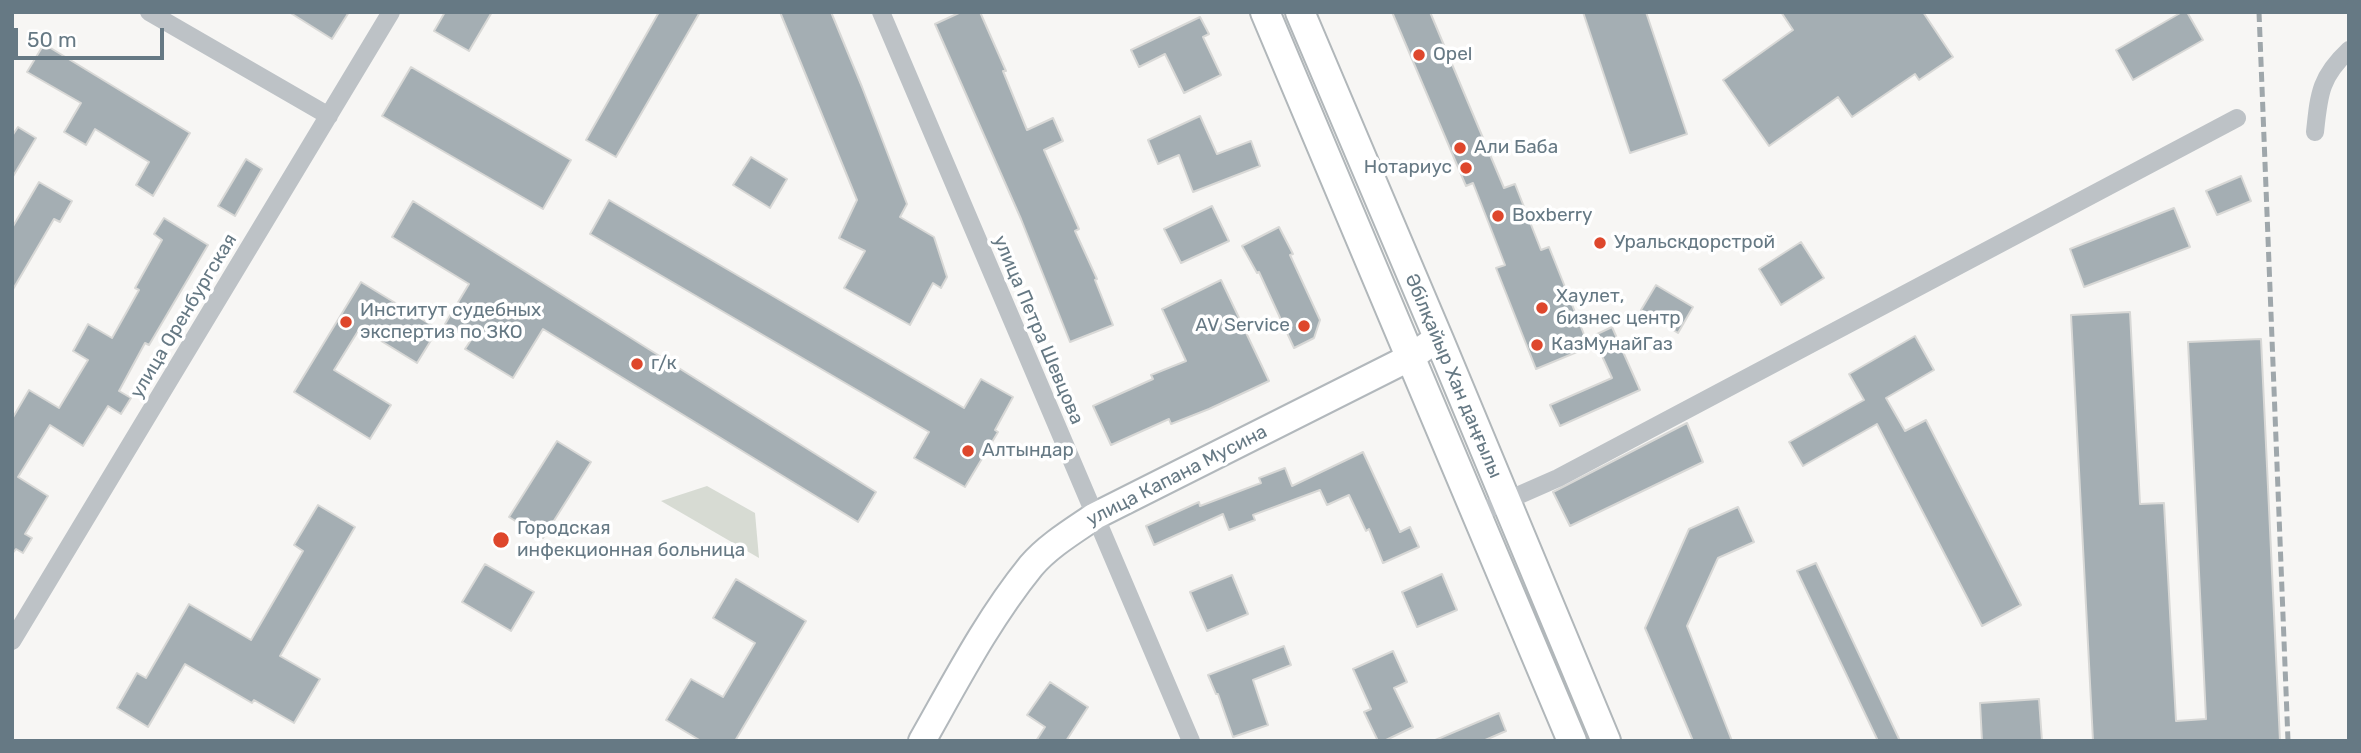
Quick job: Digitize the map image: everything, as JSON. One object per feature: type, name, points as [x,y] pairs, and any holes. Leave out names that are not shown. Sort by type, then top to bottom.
[{"type":"main road","name":"Әбілқайыр Хан даңғылы","points":[[1265,12],[1572,741]]},
{"type":"main road","name":"Әбілқайыр Хан даңғылы","points":[[1300,12],[1606,741]]},
{"type":"street","points":[[149,12],[329,116]]},
{"type":"street","name":"улица Оренбургская","points":[[12,641],[391,12]]},
{"type":"street","name":"улица Петра Шевцова","points":[[881,12],[1191,741]]},
{"type":"street","points":[[2315,132],[2319,94],[2330,69],[2349,50]]},
{"type":"street","points":[[1476,514],[1582,466],[2237,118]]},
{"type":"street","name":"улица Капана Мусина","points":[[922,741],[982,635],[1032,565],[1052,547],[1095,516],[1411,357],[1438,338]]},
{"type":"shaded area","points":[[707,486],[755,513],[759,558],[661,501]]},
{"type":"building","points":[[289,12],[349,12],[332,39]]},
{"type":"building","points":[[445,12],[492,12],[469,51],[434,31]]},
{"type":"building","points":[[659,12],[700,12],[616,157],[586,140]]},
{"type":"building","points":[[780,12],[831,12],[907,204],[900,217],[934,237],[947,277],[941,288],[933,283],[910,325],[844,288],[865,251],[839,238],[857,200]]},
{"type":"building","points":[[961,12],[980,12],[1006,71],[1003,71],[1027,130],[1053,118],[1063,141],[1044,150],[1079,229],[1075,231],[1097,279],[1095,280],[1113,325],[1070,342],[1021,219],[935,24]]},
{"type":"building","points":[[1392,12],[1430,12],[1504,188],[1515,184],[1541,250],[1549,247],[1589,347],[1536,369],[1496,268],[1505,265],[1473,183],[1466,186]]},
{"type":"building","points":[[1583,12],[1646,12],[1687,134],[1630,153]]},
{"type":"building","points":[[1781,12],[1923,12],[1953,57],[1919,80],[1915,74],[1852,117],[1838,97],[1769,146],[1723,80],[1793,30]]},
{"type":"building","points":[[2182,12],[2187,12],[2203,40],[2133,80],[2116,50]]},
{"type":"building","points":[[1200,17],[1209,34],[1203,37],[1221,75],[1184,93],[1165,54],[1139,67],[1131,50]]},
{"type":"building","points":[[44,44],[190,133],[153,196],[136,185],[149,162],[95,129],[86,145],[64,132],[81,103],[27,72]]},
{"type":"building","points":[[411,67],[571,160],[543,209],[382,116]]},
{"type":"building","points":[[1200,116],[1217,154],[1251,141],[1260,166],[1193,192],[1179,155],[1158,164],[1148,140]]},
{"type":"building","points":[[18,127],[36,138],[12,178],[12,136]]},
{"type":"building","points":[[751,157],[787,179],[770,208],[733,185]]},
{"type":"building","points":[[246,159],[262,169],[235,216],[218,206]]},
{"type":"building","points":[[2241,176],[2251,201],[2217,215],[2206,191]]},
{"type":"building","points":[[39,182],[72,201],[60,222],[54,219],[12,291],[12,228]]},
{"type":"building","points":[[609,200],[964,408],[981,379],[1013,397],[995,430],[998,432],[965,487],[914,458],[929,432],[590,234]]},
{"type":"building","name":"г/к","points":[[413,201],[876,492],[858,522],[543,329],[513,378],[465,349],[471,340],[445,324],[469,284],[392,237]]},
{"type":"building","points":[[1212,206],[1229,241],[1181,263],[1164,229]]},
{"type":"building","points":[[2174,208],[2190,247],[2084,287],[2070,249]]},
{"type":"building","points":[[164,218],[208,245],[149,345],[145,343],[119,391],[131,398],[121,414],[108,406],[83,446],[50,425],[18,477],[48,496],[25,534],[32,538],[23,553],[16,549],[12,554],[12,419],[29,390],[59,408],[88,360],[73,351],[88,324],[112,338],[139,290],[135,288],[162,240],[154,234]]},
{"type":"building","points":[[1279,227],[1320,320],[1314,338],[1294,348],[1259,272],[1257,273],[1242,246]]},
{"type":"building","points":[[1801,242],[1824,278],[1781,305],[1759,269]]},
{"type":"building","points":[[1221,280],[1269,381],[1209,409],[1171,424],[1169,419],[1111,445],[1093,406],[1153,379],[1151,375],[1186,361],[1162,309]]},
{"type":"building","points":[[361,282],[438,329],[417,363],[360,328],[334,370],[391,405],[370,439],[294,392]]},
{"type":"building","points":[[1656,285],[1693,307],[1678,333],[1641,310]]},
{"type":"building","points":[[2130,312],[2140,504],[2164,503],[2176,721],[2206,719],[2188,342],[2261,339],[2280,741],[2093,741],[2071,315]]},
{"type":"building","points":[[1612,327],[1640,390],[1560,426],[1550,405],[1612,378],[1593,336]]},
{"type":"building","points":[[1915,336],[1934,370],[1886,398],[1905,431],[1926,420],[2021,605],[1982,626],[1877,424],[1803,466],[1789,442],[1864,400],[1849,374]]},
{"type":"building","points":[[1687,423],[1703,462],[1570,526],[1553,492]]},
{"type":"building","points":[[557,441],[591,462],[543,538],[509,517]]},
{"type":"building","points":[[1363,452],[1400,532],[1410,527],[1419,547],[1383,563],[1369,529],[1366,531],[1349,495],[1327,505],[1320,490],[1253,515],[1255,520],[1229,530],[1223,514],[1154,545],[1146,526],[1199,502],[1200,506],[1261,483],[1259,478],[1285,468],[1292,486]]},
{"type":"building","points":[[318,505],[355,527],[280,656],[320,679],[294,723],[254,700],[252,703],[185,664],[148,727],[117,708],[137,673],[146,678],[189,604],[251,640],[303,551],[294,545]]},
{"type":"building","points":[[1738,507],[1754,542],[1718,558],[1687,626],[1732,741],[1693,741],[1645,628],[1689,529]]},
{"type":"building","points":[[1816,563],[1900,741],[1878,741],[1797,571]]},
{"type":"building","points":[[485,564],[534,592],[511,631],[462,602]]},
{"type":"building","points":[[1442,574],[1457,610],[1417,627],[1402,592]]},
{"type":"building","points":[[1232,575],[1248,614],[1207,631],[1190,592]]},
{"type":"building","points":[[736,579],[806,621],[735,741],[701,741],[666,720],[691,679],[723,697],[755,643],[713,618]]},
{"type":"building","points":[[1284,646],[1291,665],[1253,680],[1268,725],[1233,737],[1218,694],[1208,675]]},
{"type":"building","points":[[1393,651],[1407,682],[1394,688],[1413,727],[1384,741],[1378,741],[1364,712],[1371,709],[1353,669]]},
{"type":"building","points":[[1050,682],[1088,707],[1066,741],[1036,741],[1045,727],[1027,715]]},
{"type":"building","points":[[2039,699],[2042,741],[1982,741],[1980,703]]},
{"type":"building","points":[[1499,713],[1506,731],[1483,741],[1433,741]]},
{"type":"railway","points":[[2259,12],[2288,741]]},
{"type":"place","name":"Opel","points":[[1419,55]]},
{"type":"place","name":"Али Баба","points":[[1460,148]]},
{"type":"place","name":"Нотариус","points":[[1466,168]]},
{"type":"place","name":"Boxberry","points":[[1498,216]]},
{"type":"place","name":"Уральскдорстрой","points":[[1600,243]]},
{"type":"place","name":"Хаулет, бизнес центр","points":[[1542,308]]},
{"type":"place","name":"Институт судебных экспертиз по ЗКО","points":[[346,322]]},
{"type":"place","name":"AV Service","points":[[1304,326]]},
{"type":"place","name":"КазМунайГаз","points":[[1537,345]]},
{"type":"place","name":"г/к","points":[[637,364]]},
{"type":"place","name":"Алтындар","points":[[968,451]]},
{"type":"place","name":"Городская инфекционная больница","points":[[501,540]]}]
